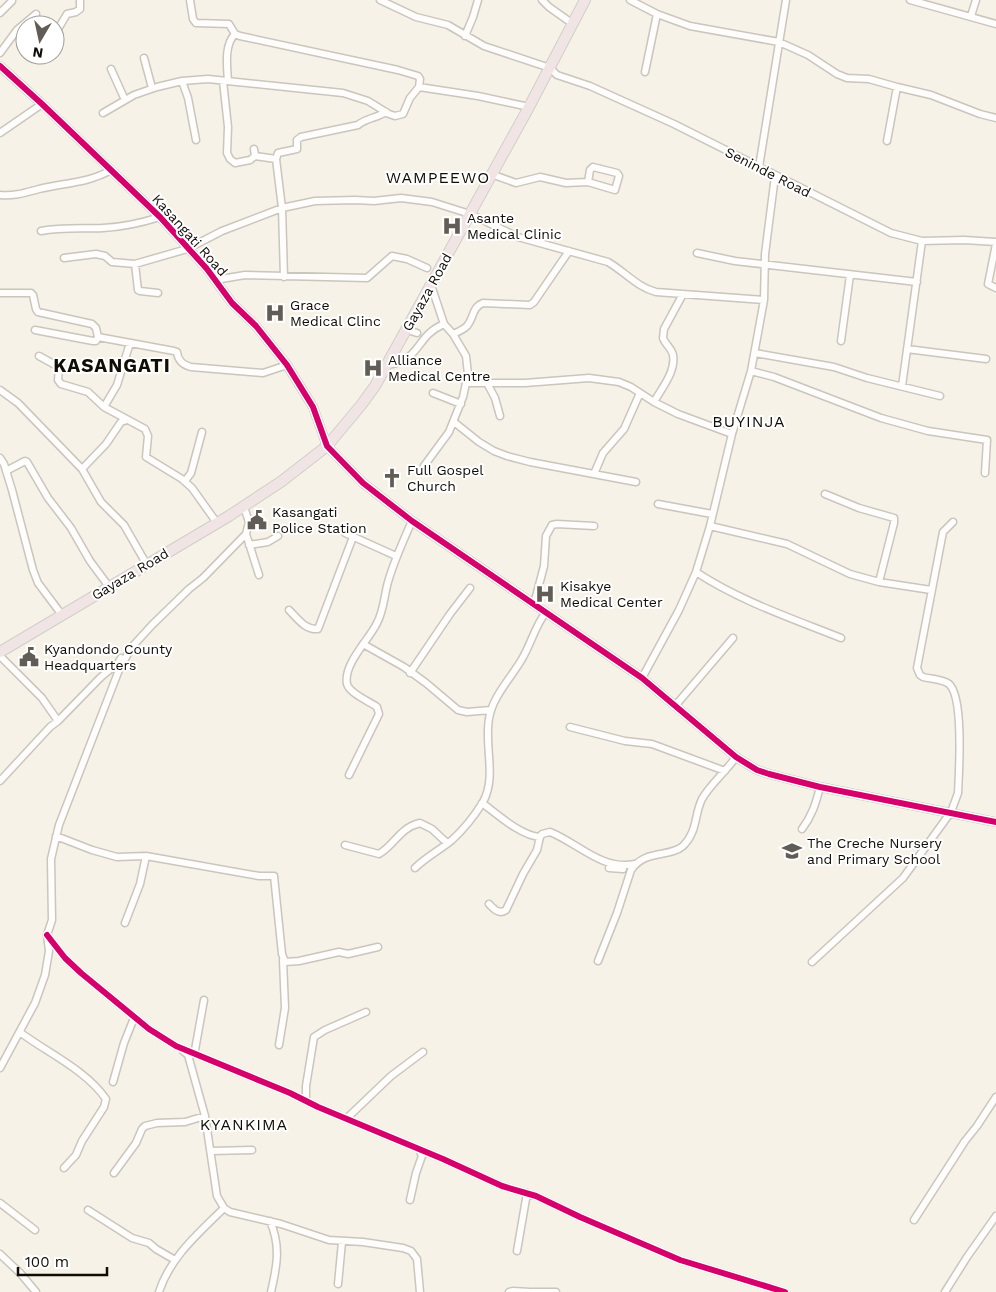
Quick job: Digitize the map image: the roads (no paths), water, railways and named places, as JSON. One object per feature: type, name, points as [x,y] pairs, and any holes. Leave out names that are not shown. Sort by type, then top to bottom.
[{"type":"main road","name":"Gayaza Road","points":[[0,652],[244,507],[282,481],[326,446],[362,404],[387,365],[529,107],[585,0]]},
{"type":"street","points":[[65,17],[67,14],[80,9],[80,0]]},
{"type":"street","points":[[103,113],[125,100],[152,88],[182,81],[208,79],[343,93],[368,101],[395,116],[403,114],[410,98],[419,87],[420,79],[418,76],[398,70],[236,34],[229,24],[196,23],[193,19],[190,0]]},
{"type":"street","name":"Seninde Road","points":[[380,0],[416,17],[448,25],[484,46],[550,68],[556,75],[590,86],[674,124],[880,228],[922,241],[964,240],[996,243]]},
{"type":"street","points":[[465,36],[478,0]]},
{"type":"street","points":[[542,0],[573,24]]},
{"type":"street","points":[[630,0],[657,14],[702,30],[779,42],[808,55],[837,74],[847,78],[868,78],[931,95],[980,114],[996,118]]},
{"type":"street","points":[[759,167],[786,0]]},
{"type":"street","points":[[971,16],[976,0]]},
{"type":"street","points":[[0,13],[12,1]]},
{"type":"street","points":[[915,1],[996,24]]},
{"type":"street","points":[[0,53],[17,30],[36,14]]},
{"type":"street","points":[[644,72],[657,14]]},
{"type":"street","points":[[236,34],[231,39],[225,81],[228,152],[230,159],[235,163],[250,160],[255,156],[276,159]]},
{"type":"street","points":[[144,58],[152,88]]},
{"type":"street","name":"Kasangati Road","points":[[0,66],[160,217],[215,280],[232,303],[256,326],[286,365],[314,407],[326,446]]},
{"type":"street","points":[[111,69],[125,100]]},
{"type":"street","points":[[182,81],[188,98],[196,140]]},
{"type":"street","points":[[419,87],[478,96],[529,107]]},
{"type":"street","points":[[887,141],[897,87]]},
{"type":"street","points":[[0,133],[42,104]]},
{"type":"street","points":[[284,277],[282,208],[276,159],[280,152],[297,149],[297,140],[301,137],[358,126],[362,122],[386,112]]},
{"type":"street","points":[[254,149],[255,156]]},
{"type":"street","points":[[491,174],[516,183],[540,177],[566,183],[588,182],[615,190],[619,176],[616,173],[593,167],[590,170],[588,182]]},
{"type":"street","points":[[0,195],[19,195],[38,189],[94,178],[111,170]]},
{"type":"street","points":[[642,678],[679,610],[696,572],[710,526],[732,434],[755,353],[764,300],[764,264],[775,176]]},
{"type":"street","points":[[64,258],[96,254],[105,256],[112,262],[135,264],[187,249],[222,230],[282,208],[315,201],[355,200],[374,202],[401,198],[432,202],[470,214],[518,237],[608,262],[640,286],[649,290],[764,300]]},
{"type":"street","points":[[41,231],[55,228],[126,226],[160,217]]},
{"type":"street","points":[[902,386],[922,241]]},
{"type":"street","points":[[996,243],[988,284],[996,288]]},
{"type":"street","points":[[453,334],[467,326],[475,309],[483,303],[530,305],[570,251]]},
{"type":"street","points":[[697,253],[735,261],[917,282]]},
{"type":"street","points":[[215,280],[245,275],[367,278],[392,256],[408,259],[427,268]]},
{"type":"street","points":[[135,264],[138,290],[158,293]]},
{"type":"street","points":[[841,341],[850,275]]},
{"type":"street","points":[[424,466],[449,432],[468,382],[466,356],[453,334],[444,324],[430,284]]},
{"type":"street","points":[[0,293],[31,293],[34,295],[38,312],[92,324],[96,328],[98,337]]},
{"type":"street","points":[[654,402],[659,392],[664,388],[673,355],[663,338],[664,328],[683,294]]},
{"type":"street","points":[[387,365],[407,359],[428,333],[444,324]]},
{"type":"street","points":[[35,330],[93,341],[96,341],[98,337]]},
{"type":"street","points":[[98,337],[130,344],[174,350],[184,365],[191,368],[263,373],[286,365]]},
{"type":"street","points":[[104,407],[117,385],[130,344]]},
{"type":"street","points":[[907,349],[986,359]]},
{"type":"street","points":[[755,353],[834,366],[867,378],[940,396]]},
{"type":"street","points":[[39,356],[59,367],[58,380],[61,384],[88,392],[104,407],[145,429],[148,432],[146,457],[185,481],[217,523]]},
{"type":"street","points":[[751,371],[774,377],[821,396],[900,423],[936,433],[987,440],[985,473]]},
{"type":"street","points":[[468,382],[525,383],[589,378],[620,382],[678,414],[732,434]]},
{"type":"street","points":[[487,383],[500,416]]},
{"type":"street","points":[[0,390],[18,403],[82,469],[101,502],[124,525],[147,564]]},
{"type":"street","points":[[433,393],[461,404]]},
{"type":"street","points":[[594,474],[603,454],[624,429],[640,393]]},
{"type":"street","points":[[82,469],[106,444],[121,422],[126,420]]},
{"type":"street","points":[[454,422],[479,442],[507,456],[636,482]]},
{"type":"street","points":[[185,481],[193,467],[202,432]]},
{"type":"street","points":[[326,446],[363,483],[412,521],[642,678],[736,757],[758,770],[820,786],[996,822]]},
{"type":"street","points":[[0,458],[6,471],[38,583],[62,615]]},
{"type":"street","points":[[6,471],[25,461],[27,462],[48,498],[71,528],[90,562],[110,588]]},
{"type":"street","points":[[825,494],[859,508],[894,518],[879,582]]},
{"type":"street","points":[[658,504],[712,514]]},
{"type":"street","points":[[244,507],[249,522],[246,534],[259,574]]},
{"type":"street","points":[[349,775],[378,714],[377,707],[352,691],[348,686],[348,670],[380,616],[396,556],[412,521]]},
{"type":"street","points":[[812,962],[903,878],[951,812],[958,793],[960,726],[951,685],[944,681],[923,677],[917,668],[943,532],[953,522]]},
{"type":"street","points":[[534,604],[544,566],[546,536],[552,525],[594,526]]},
{"type":"street","points":[[710,526],[787,544],[845,572],[879,582],[931,590]]},
{"type":"street","points":[[344,532],[396,556]]},
{"type":"street","points":[[0,781],[46,731],[118,663],[123,654],[246,534]]},
{"type":"street","points":[[249,545],[268,542],[278,536]]},
{"type":"street","points":[[289,610],[304,625],[318,629],[353,536]]},
{"type":"street","points":[[696,572],[719,588],[744,600],[841,638]]},
{"type":"street","points":[[410,673],[470,588]]},
{"type":"street","points":[[415,868],[459,834],[482,803],[489,778],[488,733],[491,710],[522,660],[540,619],[546,612]]},
{"type":"street","points":[[675,706],[733,638]]},
{"type":"street","points":[[363,644],[404,667],[458,710],[467,712],[491,710]]},
{"type":"street","points":[[0,1068],[3,1058],[21,1033],[43,984],[50,951],[47,935],[52,920],[51,859],[56,836],[119,670],[131,648]]},
{"type":"street","points":[[0,652],[42,698],[58,721]]},
{"type":"street","points":[[570,727],[625,741],[652,744],[725,772]]},
{"type":"street","points":[[610,868],[633,867],[648,857],[676,850],[682,846],[692,834],[703,798],[736,757]]},
{"type":"street","points":[[802,829],[815,808],[820,786]]},
{"type":"street","points":[[482,803],[507,822],[530,835],[540,837]]},
{"type":"street","points":[[345,845],[380,854],[402,831],[420,823],[423,823],[448,843]]},
{"type":"street","points":[[489,904],[499,912],[503,913],[506,910],[522,874],[537,850],[542,834],[550,832],[590,855],[633,867]]},
{"type":"street","points":[[56,836],[92,850],[117,857],[146,856],[259,876],[274,876],[283,960],[285,1008],[279,1045]]},
{"type":"street","points":[[125,923],[140,884],[146,856]]},
{"type":"street","points":[[598,961],[633,867]]},
{"type":"street","points":[[47,935],[72,965],[134,1018],[189,1054],[260,1080],[502,1186],[527,1193],[680,1260],[785,1292]]},
{"type":"street","points":[[283,960],[290,962],[339,952],[348,954],[378,947]]},
{"type":"street","points":[[189,1054],[195,1050],[204,1000]]},
{"type":"street","points":[[306,1101],[306,1086],[314,1037],[325,1030],[366,1012]]},
{"type":"street","points":[[113,1082],[124,1043],[134,1018]]},
{"type":"street","points":[[21,1033],[86,1079],[106,1099],[104,1107],[82,1141],[76,1155],[64,1168]]},
{"type":"street","points":[[346,1119],[391,1076],[423,1052]]},
{"type":"street","points":[[189,1054],[205,1116],[217,1196],[224,1208],[230,1212],[270,1221],[329,1240],[363,1242],[411,1251],[417,1259],[420,1292]]},
{"type":"street","points":[[914,1220],[996,1097]]},
{"type":"street","points":[[114,1173],[136,1143],[145,1126],[157,1123],[185,1122],[205,1116]]},
{"type":"street","points":[[410,1200],[422,1156],[419,1149]]},
{"type":"street","points":[[211,1151],[252,1150]]},
{"type":"street","points":[[518,1251],[527,1193]]},
{"type":"street","points":[[0,1203],[35,1230]]},
{"type":"street","points":[[159,1292],[175,1260],[224,1208]]},
{"type":"street","points":[[88,1210],[129,1236],[149,1243],[175,1260]]},
{"type":"street","points":[[945,1292],[996,1216]]},
{"type":"street","points":[[270,1221],[276,1238],[278,1253],[271,1292]]},
{"type":"street","points":[[338,1284],[342,1242]]},
{"type":"street","points":[[0,1254],[36,1292]]},
{"type":"street","points":[[509,1292],[556,1292]]},
{"type":"place","name":"Asante Medical Clinic","points":[[452,226]]},
{"type":"place","name":"Grace Medical Clinc","points":[[275,313]]},
{"type":"place","name":"Alliance Medical Centre","points":[[373,368]]},
{"type":"place","name":"Full Gospel Church","points":[[392,478]]},
{"type":"place","name":"Kasangati Police Station","points":[[257,520]]},
{"type":"place","name":"Kisakye Medical Center","points":[[545,594]]},
{"type":"place","name":"Kyandondo County Headquarters","points":[[29,657]]},
{"type":"place","name":"The Creche Nursery and Primary School","points":[[792,851]]},
{"type":"district","name":"WAMPEEWO","points":[[438,177]]},
{"type":"district","name":"KASANGATI","points":[[112,365]]},
{"type":"district","name":"BUYINJA","points":[[749,421]]},
{"type":"district","name":"KYANKIMA","points":[[244,1124]]}]
